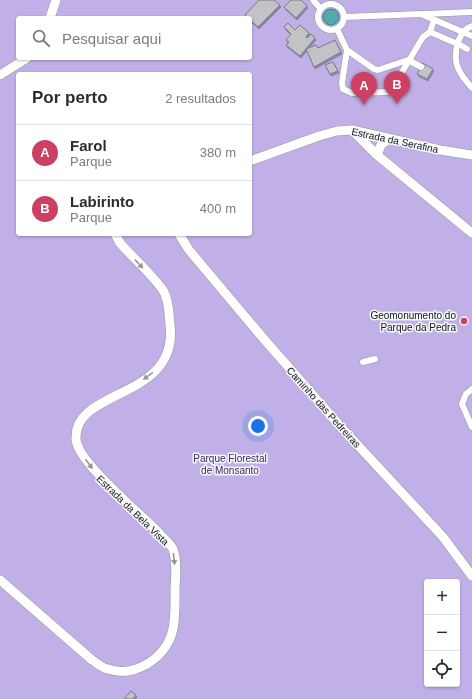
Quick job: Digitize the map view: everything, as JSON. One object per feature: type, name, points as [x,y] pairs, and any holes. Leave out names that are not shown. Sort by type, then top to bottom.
[{"type":"street","points":[[51,16],[56,0]]},
{"type":"street","points":[[312,0],[321,9]]},
{"type":"street","points":[[327,5],[334,5],[340,8],[344,17],[343,23],[337,29],[331,31],[322,27],[318,18],[321,9],[327,5]]},
{"type":"street","points":[[344,17],[472,12]]},
{"type":"street","points":[[421,14],[472,36]]},
{"type":"street","points":[[347,50],[342,83],[346,92],[390,92],[423,37],[430,32],[434,20]]},
{"type":"street","points":[[463,32],[472,26]]},
{"type":"street","points":[[337,29],[347,50],[374,69],[378,70],[408,60],[421,67]]},
{"type":"street","points":[[430,32],[465,47]]},
{"type":"street","points":[[463,32],[465,47],[456,61],[459,70],[472,88]]},
{"type":"street","points":[[0,75],[24,60]]},
{"type":"street","points":[[390,66],[400,74]]},
{"type":"street","points":[[352,130],[377,155],[472,233]]},
{"type":"street","name":"Estrada da Serafina","points":[[252,160],[329,133],[352,130],[440,150],[472,155]]},
{"type":"street","points":[[377,155],[381,145],[389,139]]},
{"type":"street","name":"Estrada da Bela Vista","points":[[0,580],[92,660],[107,669],[126,672],[139,669],[152,661],[166,646],[172,633],[175,619],[176,579],[172,548],[142,516],[97,475],[83,456],[76,441],[81,418],[90,409],[109,400],[153,373],[164,361],[169,346],[171,330],[164,294],[120,243],[116,236]]},
{"type":"street","name":"Caminho das Pedreiras","points":[[180,236],[189,250],[262,338],[340,426],[443,537],[472,576]]},
{"type":"street","points":[[363,362],[375,359]]},
{"type":"street","points":[[472,389],[466,394],[462,404],[472,427]]},
{"type":"green space","name":"Parque Florestal de Monsanto","points":[[0,0],[472,0],[472,699],[0,699]]},
{"type":"water","points":[[328,9],[334,9],[339,14],[337,23],[334,25],[328,25],[323,20],[323,14]]},
{"type":"building","points":[[259,0],[274,0],[280,5],[258,27],[252,21],[252,16],[245,15]]},
{"type":"building","points":[[291,0],[301,0],[307,6],[296,18],[284,7]]},
{"type":"building","points":[[288,23],[295,30],[300,25],[309,33],[306,37],[307,38],[311,34],[315,38],[300,56],[286,45],[289,42],[286,40],[291,34],[284,27]]},
{"type":"building","points":[[335,40],[341,52],[314,67],[306,49],[316,45],[318,48]]},
{"type":"building","points":[[333,62],[338,71],[330,74],[325,65]]},
{"type":"building","points":[[423,63],[433,69],[427,79],[417,74]]},
{"type":"building","points":[[131,691],[136,695],[133,699],[124,699]]},
{"type":"place","name":"Labirinto","points":[[397,104]]},
{"type":"place","name":"Farol","points":[[364,105]]},
{"type":"place","name":"Geomonumento do Parque da Pedra","points":[[464,321]]}]
